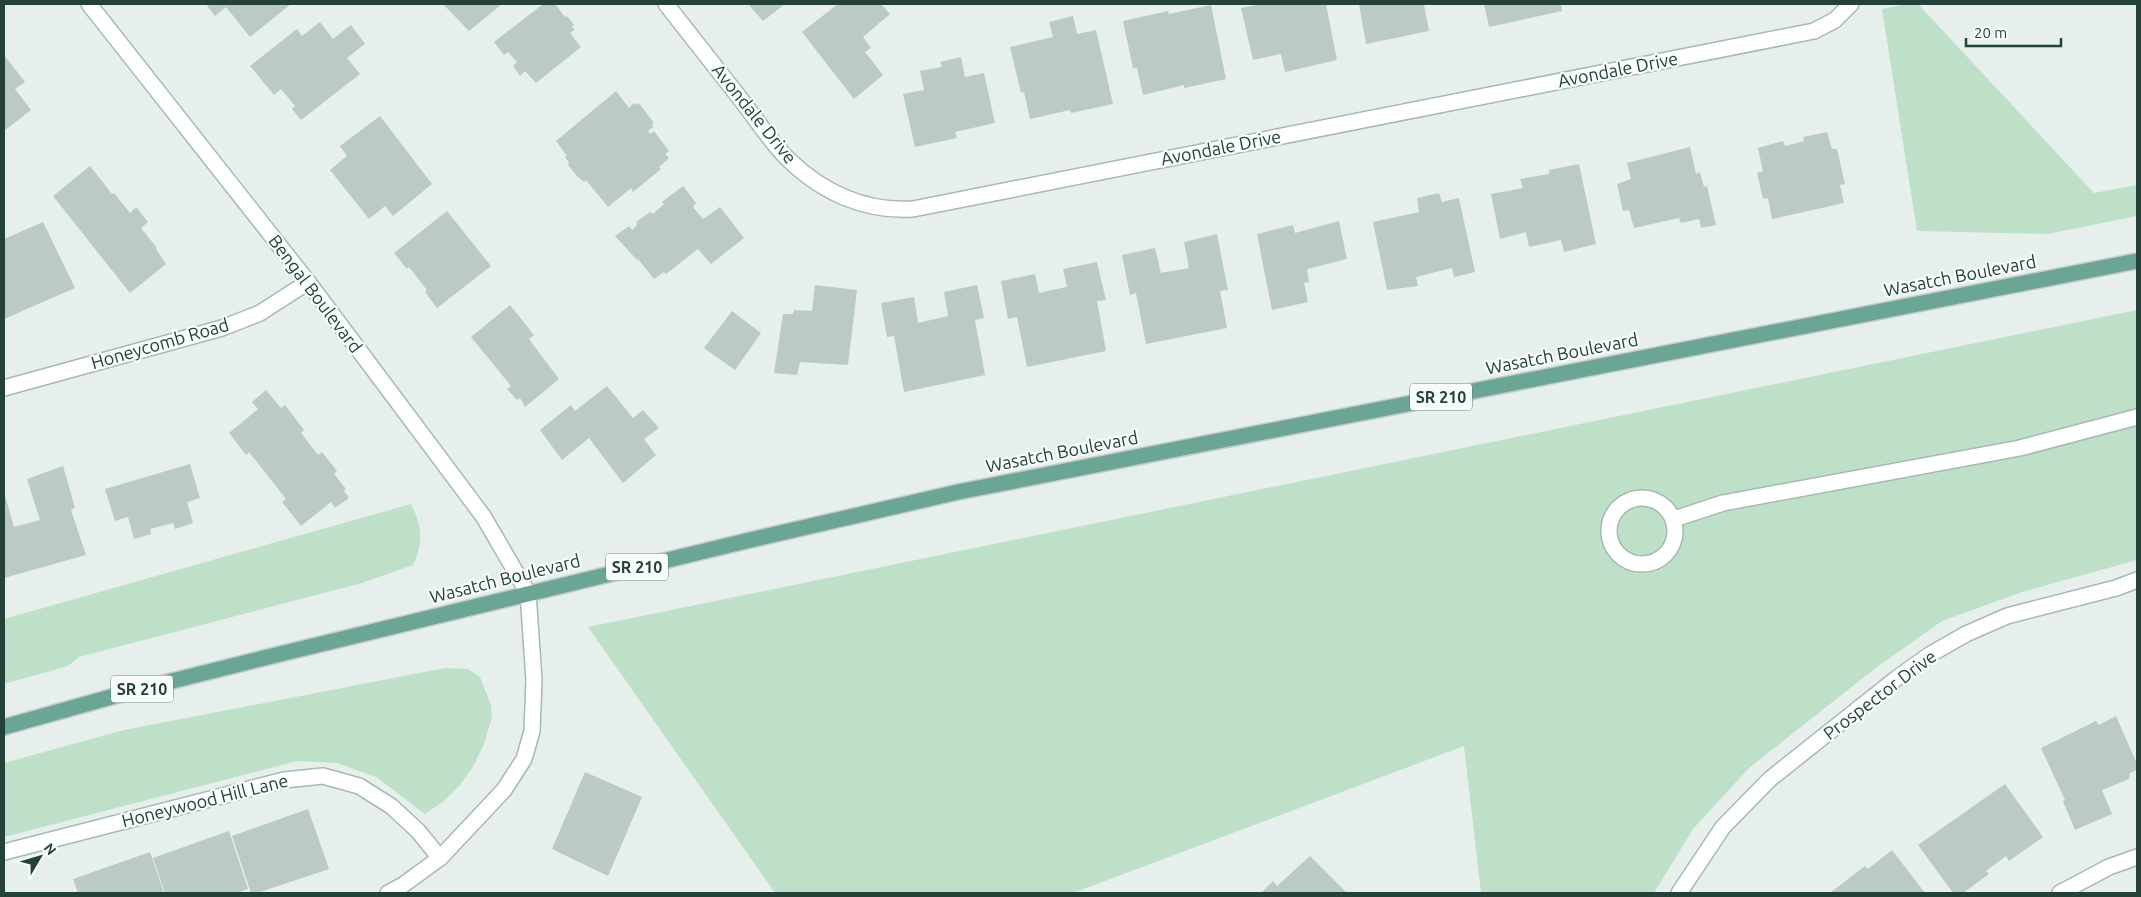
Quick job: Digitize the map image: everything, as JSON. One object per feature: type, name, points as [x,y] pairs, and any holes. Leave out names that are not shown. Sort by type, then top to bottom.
[{"type":"main road","name":"Wasatch Boulevard","points":[[4,726],[136,690],[528,593],[746,540],[967,490],[2137,261]]},
{"type":"street","name":"Bengal Boulevard","points":[[89,4],[308,282],[483,516],[528,593]]},
{"type":"street","name":"Avondale Drive","points":[[666,4],[788,160],[815,181],[843,198],[876,208],[895,210],[913,209],[1814,32],[1835,20],[1851,4]]},
{"type":"street","name":"Honeycomb Road","points":[[4,388],[222,328],[260,313],[308,282]]},
{"type":"street","points":[[1674,519],[1723,503],[2020,448],[2137,416]]},
{"type":"street","points":[[1638,497],[1660,502],[1668,509],[1674,519],[1676,530],[1674,541],[1662,558],[1652,563],[1630,562],[1620,556],[1610,538],[1609,527],[1612,516],[1618,507],[1627,500],[1638,497]]},
{"type":"street","name":"Prospector Drive","points":[[1679,893],[1723,827],[1770,779],[1897,678],[1931,654],[1966,634],[2007,616],[2116,588],[2137,580]]},
{"type":"street","points":[[388,893],[403,885],[440,858],[504,790],[524,759],[532,731],[534,680],[528,593]]},
{"type":"street","name":"Honeywood Hill Lane","points":[[4,852],[284,780],[323,776],[359,786],[391,806],[418,831],[440,858]]},
{"type":"street","points":[[2060,893],[2109,867],[2137,857]]},
{"type":"green space","points":[[1907,4],[1918,4],[2094,193],[2137,185],[2137,216],[2048,234],[1917,231],[1882,9]]},
{"type":"green space","points":[[2137,310],[2137,560],[2022,592],[1942,621],[1877,667],[1749,768],[1693,829],[1654,893],[1481,893],[1464,746],[1073,893],[775,893],[588,627]]},
{"type":"green space","points":[[411,504],[418,520],[420,534],[419,549],[413,565],[362,583],[79,657],[68,666],[4,684],[4,619]]},
{"type":"green space","points":[[445,668],[468,669],[480,677],[491,705],[492,717],[484,744],[473,767],[459,786],[444,801],[425,814],[376,777],[337,763],[297,761],[4,837],[4,763],[124,730]]},
{"type":"building","points":[[206,4],[291,4],[250,37],[226,7],[215,16]]},
{"type":"building","points":[[443,4],[502,4],[469,31]]},
{"type":"building","points":[[543,4],[555,4],[565,17],[567,16],[574,25],[572,27],[575,30],[570,33],[581,47],[536,83],[525,71],[520,76],[513,66],[517,62],[508,52],[504,55],[494,42]]},
{"type":"building","points":[[748,4],[785,4],[763,21]]},
{"type":"building","points":[[838,4],[881,4],[890,14],[863,37],[871,48],[865,52],[883,75],[854,99],[802,32]]},
{"type":"building","points":[[1261,4],[1326,4],[1337,60],[1285,72],[1281,54],[1253,60],[1241,8]]},
{"type":"building","points":[[1359,4],[1424,4],[1429,31],[1366,44]]},
{"type":"building","points":[[1484,4],[1561,4],[1562,11],[1489,27]]},
{"type":"building","points":[[1211,5],[1226,79],[1184,88],[1184,85],[1143,95],[1137,68],[1133,68],[1123,21],[1168,11],[1169,14]]},
{"type":"building","points":[[1073,16],[1077,34],[1096,30],[1113,104],[1071,113],[1070,110],[1030,119],[1024,92],[1021,93],[1010,47],[1053,37],[1049,22]]},
{"type":"building","points":[[320,22],[333,39],[351,25],[365,44],[347,58],[360,74],[301,120],[292,109],[295,106],[281,89],[274,95],[250,66],[297,29],[302,36]]},
{"type":"building","points":[[4,55],[25,82],[15,89],[31,110],[4,131]]},
{"type":"building","points":[[961,57],[965,77],[984,73],[995,123],[955,132],[957,138],[915,147],[903,94],[924,90],[920,71],[942,67],[940,62]]},
{"type":"building","points":[[616,91],[629,108],[634,103],[636,105],[639,103],[654,123],[652,124],[653,127],[648,131],[650,134],[654,131],[669,151],[665,154],[669,158],[659,167],[661,169],[633,192],[631,188],[608,207],[586,180],[584,182],[568,165],[569,163],[565,157],[567,156],[556,141]]},
{"type":"building","points":[[380,116],[432,184],[393,216],[385,206],[369,219],[330,170],[347,156],[340,146]]},
{"type":"building","points":[[1827,132],[1832,149],[1837,149],[1845,184],[1840,185],[1844,203],[1772,219],[1768,198],[1763,199],[1757,173],[1763,171],[1758,148],[1783,141],[1785,146],[1804,141],[1803,137]]},
{"type":"building","points":[[1690,147],[1696,174],[1700,172],[1704,187],[1707,186],[1716,225],[1701,228],[1699,219],[1681,223],[1679,218],[1634,228],[1629,210],[1623,211],[1617,184],[1631,179],[1627,163]]},
{"type":"building","points":[[1579,164],[1596,244],[1564,252],[1561,240],[1529,247],[1526,232],[1500,239],[1491,194],[1523,188],[1520,179],[1549,174],[1549,170]]},
{"type":"building","points":[[90,166],[130,213],[136,207],[148,222],[141,228],[157,248],[166,264],[130,293],[53,196]]},
{"type":"building","points":[[683,186],[696,203],[693,207],[703,219],[720,207],[744,238],[711,264],[698,249],[666,274],[664,272],[654,279],[638,259],[615,236],[629,226],[632,230],[637,225],[636,222],[650,212],[653,214],[664,204],[662,202]]},
{"type":"building","points":[[1439,193],[1442,202],[1459,198],[1475,272],[1454,277],[1452,268],[1416,277],[1418,286],[1387,290],[1373,222],[1419,212],[1417,198]]},
{"type":"building","points":[[447,211],[491,266],[437,308],[425,292],[427,290],[409,267],[407,269],[394,253]]},
{"type":"building","points":[[1339,221],[1347,259],[1307,269],[1309,282],[1304,283],[1308,302],[1272,310],[1257,234],[1293,225],[1295,233]]},
{"type":"building","points":[[43,222],[75,288],[4,319],[4,239]]},
{"type":"building","points":[[1217,234],[1228,290],[1220,291],[1227,328],[1146,344],[1136,293],[1130,295],[1122,255],[1155,248],[1161,273],[1189,268],[1184,242]]},
{"type":"building","points":[[1097,262],[1106,300],[1097,301],[1106,351],[1027,367],[1017,317],[1008,319],[1001,281],[1035,274],[1039,293],[1067,287],[1063,269]]},
{"type":"building","points":[[815,285],[857,290],[848,365],[800,362],[797,375],[774,373],[783,314],[793,314],[794,310],[812,311]]},
{"type":"building","points":[[977,285],[984,318],[975,320],[985,375],[904,392],[894,336],[887,337],[881,303],[914,297],[918,323],[948,316],[944,292]]},
{"type":"building","points":[[510,305],[534,335],[529,339],[559,379],[525,407],[520,398],[517,400],[507,389],[511,386],[471,337]]},
{"type":"building","points":[[732,311],[761,333],[735,370],[704,348]]},
{"type":"building","points":[[607,386],[633,418],[643,410],[659,428],[644,439],[656,455],[623,483],[589,438],[562,460],[540,430],[571,405],[575,411]]},
{"type":"building","points":[[266,390],[281,408],[285,405],[304,430],[301,433],[318,455],[322,452],[337,471],[334,474],[346,489],[344,491],[349,498],[335,508],[331,502],[301,526],[282,502],[286,499],[249,452],[246,455],[229,433],[258,409],[252,402]]},
{"type":"building","points":[[190,464],[200,498],[187,502],[193,523],[175,529],[173,523],[150,529],[151,534],[134,539],[128,517],[115,521],[105,489]]},
{"type":"building","points":[[63,466],[75,508],[71,510],[86,555],[4,578],[4,492],[14,527],[40,520],[27,479]]},
{"type":"building","points":[[2116,716],[2137,764],[2137,770],[2130,773],[2129,779],[2102,790],[2112,814],[2075,830],[2063,801],[2065,800],[2041,748],[2096,721],[2099,725]]},
{"type":"building","points":[[585,772],[642,797],[608,876],[552,849]]},
{"type":"building","points":[[2005,784],[2043,837],[2009,861],[2006,856],[1986,871],[1989,874],[1963,893],[1953,893],[1918,845]]},
{"type":"building","points":[[308,809],[329,869],[257,893],[251,893],[232,836]]},
{"type":"building","points":[[229,831],[248,889],[236,893],[165,893],[153,858]]},
{"type":"building","points":[[1892,850],[1925,893],[1830,893],[1865,866],[1868,869]]},
{"type":"building","points":[[150,852],[164,893],[78,893],[73,879]]},
{"type":"building","points":[[1310,856],[1347,893],[1261,893],[1273,881],[1277,886]]}]
